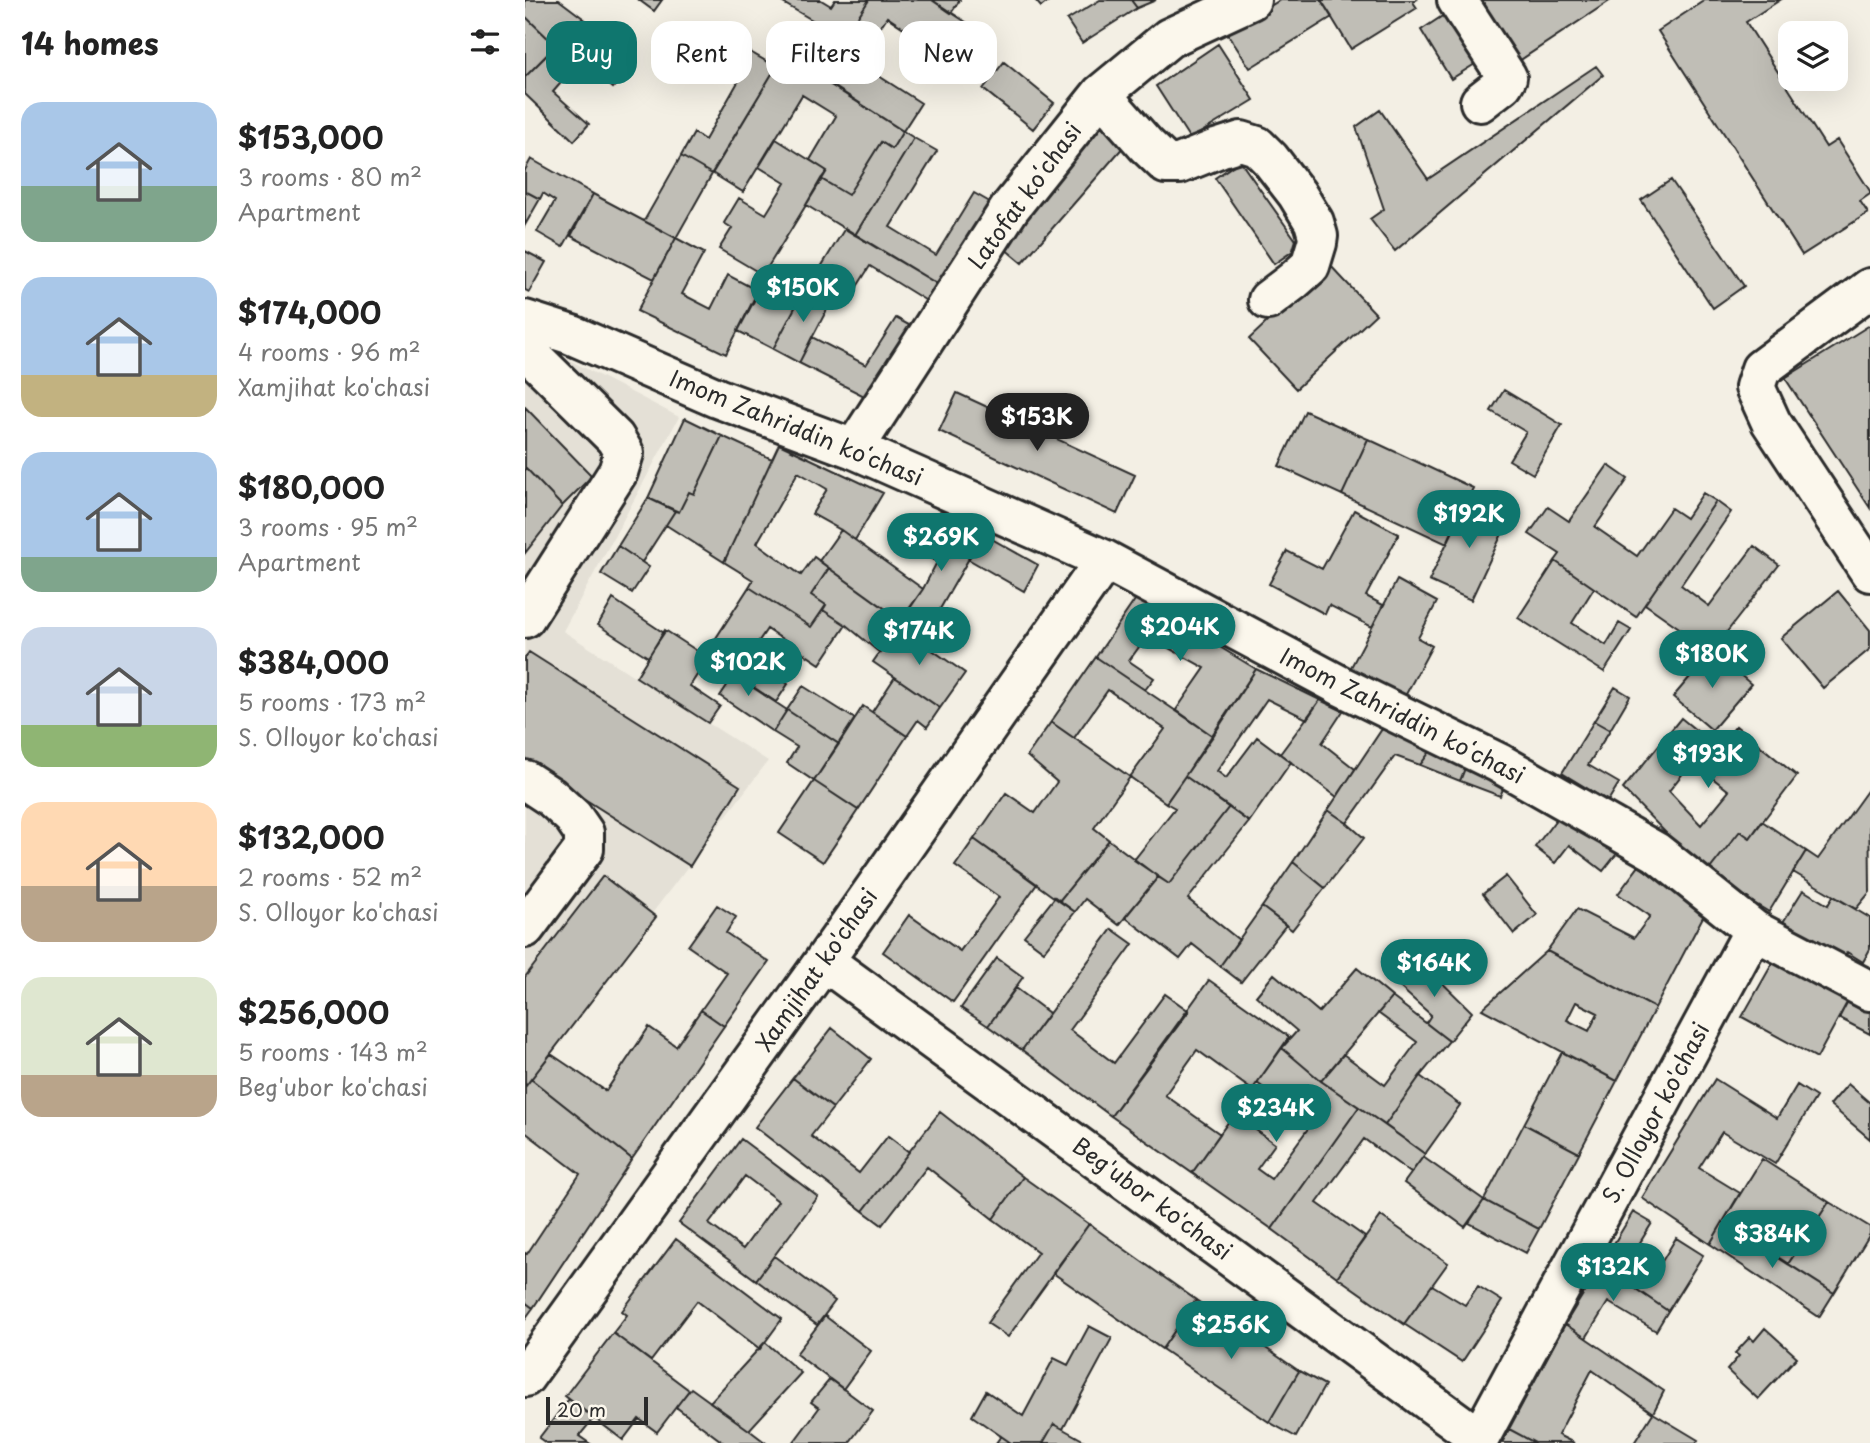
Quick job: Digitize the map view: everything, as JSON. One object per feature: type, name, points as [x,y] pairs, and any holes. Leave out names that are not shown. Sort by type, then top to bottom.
[{"type":"street","name":"Latofat koʻchasi","points":[[854,449],[1010,208],[1101,93],[1170,38],[1251,0]]},
{"type":"street","points":[[1457,0],[1507,77],[1503,84],[1480,102]]},
{"type":"street","points":[[1101,93],[1166,164],[1179,164],[1241,141],[1257,146],[1270,159],[1306,208],[1318,236],[1310,266],[1268,300]]},
{"type":"street","points":[[1870,288],[1761,369],[1755,387],[1771,422],[1870,572]]},
{"type":"street","name":"Imom Zahriddin koʻchasi","points":[[525,320],[572,335],[717,398],[854,449],[1105,560],[1341,686],[1499,763],[1656,852],[1754,930],[1870,990]]},
{"type":"street","points":[[525,352],[615,438],[624,453],[618,472],[525,618]]},
{"type":"street","name":"Xamjihat ko'chasi","points":[[525,1377],[824,961],[1105,560]]},
{"type":"street","points":[[525,780],[551,797],[573,817],[584,832],[584,849],[525,928]]},
{"type":"street","name":"S. Olloyor ko'chasi","points":[[1478,1440],[1754,930]]},
{"type":"street","name":"Beg'ubor ko'chasi","points":[[824,961],[1478,1440]]},
{"type":"shaded area","points":[[525,337],[679,417],[563,631],[768,761],[525,1084]]},
{"type":"building","points":[[525,0],[559,0],[583,18],[580,21],[546,21],[546,36],[525,16]]},
{"type":"building","points":[[639,0],[662,0],[654,11]]},
{"type":"building","points":[[778,0],[821,0],[831,6],[835,0],[869,0],[855,21],[814,21]]},
{"type":"building","points":[[869,0],[932,0],[964,21],[899,21],[899,25],[887,17],[884,21],[855,21]]},
{"type":"building","points":[[932,0],[960,0],[951,13]]},
{"type":"building","points":[[1035,0],[1050,0],[1041,7]]},
{"type":"building","points":[[1100,0],[1131,0],[1137,8],[1082,43],[1067,20]]},
{"type":"building","points":[[1131,0],[1156,0],[1137,8]]},
{"type":"building","points":[[1280,0],[1321,0],[1332,17],[1250,68],[1227,33]]},
{"type":"building","points":[[1321,0],[1416,0],[1413,2],[1417,8],[1351,49]]},
{"type":"building","points":[[1474,0],[1611,0],[1516,63]]},
{"type":"building","points":[[1705,0],[1780,0],[1746,22],[1778,72],[1778,91],[1790,91],[1826,147],[1837,140],[1870,191],[1870,194],[1860,201],[1868,213],[1802,255],[1658,31]]},
{"type":"building","points":[[1444,15],[1475,64],[1451,79],[1421,30]]},
{"type":"building","points":[[525,16],[546,36],[546,56],[525,77]]},
{"type":"building","points":[[1218,44],[1254,100],[1190,139],[1156,86]]},
{"type":"building","points":[[752,53],[766,61],[766,84],[712,174],[681,156],[694,133],[705,140],[737,84],[752,84]]},
{"type":"building","points":[[546,56],[546,84],[560,84],[553,92],[589,124],[574,141],[525,94],[525,77]]},
{"type":"building","points":[[1004,62],[1054,103],[1033,129],[983,89],[987,84],[997,84],[997,71]]},
{"type":"building","points":[[1596,66],[1603,75],[1395,251],[1370,219],[1384,209],[1356,127],[1380,110],[1428,179]]},
{"type":"building","points":[[885,80],[921,103],[903,131],[829,84],[885,84]]},
{"type":"building","points":[[766,84],[830,84],[903,131],[892,149],[881,142],[848,195],[821,179],[827,171],[810,160],[836,116],[802,95],[743,192],[712,173]]},
{"type":"building","points":[[1102,125],[1125,145],[1022,263],[999,244]]},
{"type":"building","points":[[903,131],[914,138],[855,235],[806,205],[821,179],[848,195],[881,142],[892,149]]},
{"type":"building","points":[[914,138],[937,151],[890,227],[936,255],[974,193],[995,205],[944,288],[855,235]]},
{"type":"building","points":[[776,139],[827,171],[763,275],[719,249],[732,228],[724,223],[739,198],[766,214],[785,183],[759,167]]},
{"type":"building","points":[[681,156],[712,174],[676,238],[644,221]]},
{"type":"building","points":[[531,159],[593,194],[563,247],[537,232],[555,201],[543,193],[540,199],[525,191],[525,170]]},
{"type":"building","points":[[1240,161],[1300,246],[1274,264],[1215,178]]},
{"type":"building","points":[[1671,180],[1744,286],[1713,308],[1641,200]]},
{"type":"building","points":[[525,191],[540,199],[525,225]]},
{"type":"building","points":[[593,194],[676,238],[654,279],[571,236]]},
{"type":"building","points":[[845,228],[944,288],[933,305],[870,266],[848,301],[813,280]]},
{"type":"building","points":[[676,238],[704,253],[682,294],[711,309],[728,275],[758,291],[726,354],[637,311]]},
{"type":"building","points":[[525,251],[546,262],[529,292],[525,290]]},
{"type":"building","points":[[1329,264],[1376,314],[1296,389],[1249,339]]},
{"type":"building","points":[[772,267],[807,285],[773,349],[738,331]]},
{"type":"building","points":[[807,285],[833,298],[799,363],[773,349]]},
{"type":"building","points":[[896,318],[920,331],[874,401],[799,363],[812,337],[866,365]]},
{"type":"building","points":[[1870,325],[1870,508],[1785,378]]},
{"type":"building","points":[[1504,390],[1562,425],[1533,474],[1509,460],[1526,432],[1491,411]]},
{"type":"building","points":[[957,393],[1135,475],[1117,514],[939,431]]},
{"type":"building","points":[[525,407],[592,476],[562,506],[525,467]]},
{"type":"building","points":[[1305,411],[1368,439],[1342,495],[1279,466]]},
{"type":"building","points":[[685,418],[722,436],[694,494],[689,492],[679,512],[648,498]]},
{"type":"building","points":[[722,436],[772,459],[724,562],[666,525],[675,511],[679,512],[689,492],[694,494]]},
{"type":"building","points":[[1368,439],[1473,488],[1447,544],[1342,495]]},
{"type":"building","points":[[779,444],[883,493],[855,540],[812,514],[827,489],[798,472],[757,543],[801,575],[814,557],[829,568],[811,595],[826,605],[811,627],[749,587],[753,580],[724,562]]},
{"type":"building","points":[[1608,465],[1628,479],[1595,527],[1637,556],[1671,508],[1686,518],[1703,493],[1716,501],[1636,617],[1555,561],[1560,554],[1529,534],[1548,507],[1569,521]]},
{"type":"building","points":[[525,467],[562,506],[525,553]]},
{"type":"building","points":[[648,498],[675,511],[642,562],[618,546]]},
{"type":"building","points":[[1467,500],[1509,519],[1471,600],[1429,581]]},
{"type":"building","points":[[1716,501],[1731,512],[1681,585],[1709,606],[1754,546],[1779,565],[1712,651],[1645,604]]},
{"type":"building","points":[[1354,510],[1399,534],[1366,596],[1383,605],[1372,627],[1329,605],[1325,614],[1269,584],[1287,551],[1322,569]]},
{"type":"building","points":[[947,513],[983,534],[921,642],[898,626],[937,562],[923,554]]},
{"type":"building","points":[[841,530],[923,589],[901,620],[819,561]]},
{"type":"building","points":[[983,534],[1038,565],[1024,591],[968,559]]},
{"type":"building","points":[[618,546],[649,567],[632,593],[601,574]]},
{"type":"building","points":[[1555,561],[1594,588],[1572,623],[1606,645],[1619,623],[1631,630],[1604,672],[1518,618]]},
{"type":"building","points":[[829,568],[901,620],[880,653],[823,610],[826,605],[811,595]]},
{"type":"building","points":[[1397,580],[1437,602],[1418,638],[1432,646],[1404,698],[1350,669]]},
{"type":"building","points":[[749,587],[811,627],[823,610],[846,625],[820,664],[767,629],[742,666],[764,681],[770,672],[788,684],[776,702],[705,655]]},
{"type":"building","points":[[1838,591],[1870,630],[1870,649],[1823,688],[1781,638]]},
{"type":"building","points":[[1137,597],[1256,669],[1213,736],[1176,710],[1205,668],[1147,636],[1129,661],[1154,678],[1145,690],[1096,657]]},
{"type":"building","points":[[613,599],[664,633],[648,657],[598,625]]},
{"type":"building","points":[[898,626],[965,673],[940,708],[873,662]]},
{"type":"building","points":[[665,630],[708,658],[690,686],[720,706],[708,723],[636,677]]},
{"type":"building","points":[[1712,651],[1751,684],[1712,730],[1673,697]]},
{"type":"building","points":[[529,652],[740,786],[690,866],[525,761],[525,658]]},
{"type":"building","points":[[1096,657],[1213,736],[1166,803],[1130,777],[1165,729],[1108,690],[1074,738],[1051,722]]},
{"type":"building","points":[[708,658],[787,710],[773,732],[720,696],[728,684],[702,667]]},
{"type":"building","points":[[1256,669],[1320,700],[1307,719],[1267,699],[1217,771],[1226,778],[1257,737],[1291,762],[1249,822],[1185,776]]},
{"type":"building","points":[[895,677],[940,708],[927,727],[918,720],[907,736],[872,712]]},
{"type":"building","points":[[803,686],[855,719],[839,744],[787,710]]},
{"type":"building","points":[[1615,687],[1630,696],[1610,730],[1594,721]]},
{"type":"building","points":[[1320,700],[1343,711],[1322,743],[1355,769],[1337,797],[1280,754]]},
{"type":"building","points":[[863,706],[907,736],[858,810],[814,781]]},
{"type":"building","points":[[787,710],[839,744],[814,781],[787,763],[797,747],[773,732]]},
{"type":"building","points":[[1681,718],[1718,748],[1736,726],[1797,776],[1750,838],[1740,831],[1706,874],[1623,789]],"holes":[[[1692,762],[1729,791],[1701,825],[1669,791]]]},
{"type":"building","points":[[1594,721],[1610,730],[1588,765],[1619,783],[1608,801],[1562,773]]},
{"type":"building","points":[[1051,722],[1130,777],[1094,828],[1109,840],[1059,901],[974,839],[1006,793],[1035,813],[1057,782],[1027,756]]},
{"type":"building","points":[[1382,729],[1432,749],[1420,765],[1395,756],[1347,823],[1328,810]]},
{"type":"building","points":[[1432,749],[1467,763],[1460,781],[1420,765]]},
{"type":"building","points":[[1467,763],[1508,778],[1500,796],[1460,781]]},
{"type":"building","points":[[1185,776],[1229,807],[1169,884],[1134,860],[1175,808],[1166,803]]},
{"type":"building","points":[[814,781],[858,810],[823,862],[779,833]]},
{"type":"building","points":[[1869,788],[1870,892],[1856,909],[1793,872],[1806,851],[1818,859]]},
{"type":"building","points":[[1229,807],[1249,822],[1188,899],[1239,940],[1220,966],[1192,944],[1180,959],[1125,917],[1158,877],[1169,884]]},
{"type":"building","points":[[1564,809],[1619,851],[1603,871],[1569,845],[1555,863],[1535,847]]},
{"type":"building","points":[[1328,810],[1364,838],[1325,888],[1293,862]]},
{"type":"building","points":[[1762,821],[1806,851],[1769,912],[1706,874],[1740,831],[1750,838]]},
{"type":"building","points":[[974,839],[1037,884],[953,1002],[883,952],[909,915],[960,951],[999,897],[955,866]]},
{"type":"building","points":[[1109,840],[1158,877],[1119,925],[1085,899],[1075,912],[1059,901]]},
{"type":"building","points":[[1293,862],[1325,888],[1292,930],[1262,907]]},
{"type":"building","points":[[1639,866],[1705,913],[1655,1008],[1547,951],[1577,909],[1634,938],[1650,916],[1618,894]]},
{"type":"building","points":[[603,876],[656,917],[525,1087],[525,977]]},
{"type":"building","points":[[1506,876],[1537,915],[1514,934],[1483,894]]},
{"type":"building","points":[[1803,890],[1828,905],[1833,896],[1870,918],[1870,949],[1863,962],[1847,952],[1841,961],[1780,927]]},
{"type":"building","points":[[1055,897],[1075,912],[1044,951],[1024,936]]},
{"type":"building","points":[[717,905],[736,917],[726,933],[769,962],[724,1026],[701,1010],[727,973],[688,946]]},
{"type":"building","points":[[1262,907],[1286,925],[1241,982],[1220,966]]},
{"type":"building","points":[[1112,929],[1133,944],[1070,1030],[1114,1063],[1165,994],[1189,1011],[1111,1116],[1022,1050]]},
{"type":"building","points":[[1547,951],[1655,1008],[1617,1081],[1482,1009]],"holes":[[[1576,1002],[1598,1013],[1589,1031],[1567,1020]]]},
{"type":"building","points":[[1776,957],[1850,997],[1817,1058],[1742,1017]]},
{"type":"building","points":[[997,958],[1023,977],[988,1026],[961,1008]]},
{"type":"building","points":[[1417,958],[1472,1012],[1449,1041],[1426,1023],[1431,1015],[1394,982]]},
{"type":"building","points":[[1357,968],[1392,997],[1321,1081],[1282,1048],[1297,1031],[1256,996],[1274,974],[1319,1012]]},
{"type":"building","points":[[1209,980],[1289,1037],[1252,1090],[1197,1050],[1165,1095],[1220,1134],[1192,1173],[1111,1116]]},
{"type":"building","points":[[1016,988],[1049,1013],[1022,1050],[988,1026]]},
{"type":"building","points":[[1392,997],[1449,1041],[1385,1125],[1321,1081],[1343,1054],[1385,1085],[1417,1042],[1378,1013]]},
{"type":"building","points":[[1850,997],[1870,1007],[1870,1034],[1839,1018]]},
{"type":"building","points":[[701,1010],[724,1026],[632,1159],[531,1079],[551,1054],[606,1091],[649,1027],[676,1046]]},
{"type":"building","points":[[832,1028],[871,1059],[833,1108],[793,1078]]},
{"type":"building","points":[[1282,1048],[1321,1081],[1359,1107],[1272,1229],[1192,1173],[1234,1114],[1275,1144],[1257,1169],[1271,1179],[1312,1123],[1257,1083]]},
{"type":"building","points":[[1562,1052],[1617,1081],[1579,1153],[1524,1124]]},
{"type":"building","points":[[1420,1076],[1460,1105],[1425,1154],[1385,1125]]},
{"type":"building","points":[[793,1078],[833,1108],[811,1136],[859,1173],[888,1136],[909,1152],[863,1211],[755,1127]]},
{"type":"building","points":[[531,1079],[632,1159],[533,1308],[525,1302],[525,1253],[527,1254],[580,1174],[525,1132],[525,1087]]},
{"type":"building","points":[[1715,1079],[1777,1118],[1797,1085],[1816,1097],[1775,1164],[1722,1132],[1699,1168],[1740,1193],[1710,1244],[1642,1198]]},
{"type":"building","points":[[1848,1084],[1870,1103],[1870,1139],[1830,1105]]},
{"type":"building","points":[[1359,1107],[1425,1154],[1411,1173],[1364,1139],[1317,1203],[1365,1237],[1337,1277],[1272,1229]]},
{"type":"building","points":[[940,1112],[1023,1177],[993,1219],[927,1167],[882,1225],[863,1211]]},
{"type":"building","points":[[1524,1124],[1579,1153],[1539,1229],[1484,1200]]},
{"type":"building","points":[[741,1139],[818,1197],[756,1280],[679,1223]],"holes":[[[745,1176],[778,1201],[743,1249],[709,1224]]]},
{"type":"building","points":[[1423,1157],[1484,1200],[1465,1227],[1404,1183]]},
{"type":"building","points":[[1762,1159],[1829,1202],[1788,1264],[1723,1222]]},
{"type":"building","points":[[1023,1177],[1089,1224],[1008,1337],[987,1323],[1038,1252],[993,1219]]},
{"type":"building","points":[[1484,1200],[1539,1229],[1526,1253],[1469,1223]]},
{"type":"building","points":[[1829,1202],[1870,1227],[1870,1234],[1834,1293],[1788,1264]]},
{"type":"building","points":[[1633,1212],[1652,1223],[1636,1249],[1661,1263],[1676,1238],[1703,1255],[1668,1311],[1601,1265]]},
{"type":"building","points":[[1381,1216],[1448,1263],[1404,1324],[1337,1277]]},
{"type":"building","points":[[1723,1222],[1834,1293],[1819,1317],[1710,1244]]},
{"type":"building","points":[[1089,1224],[1196,1300],[1162,1349],[1053,1273]]},
{"type":"building","points":[[676,1239],[782,1319],[760,1349],[697,1301],[651,1361],[613,1333],[627,1315],[622,1311]]},
{"type":"building","points":[[774,1256],[835,1301],[817,1325],[756,1280]]},
{"type":"building","points":[[1601,1265],[1668,1311],[1656,1331],[1608,1302],[1586,1338],[1565,1324]]},
{"type":"building","points":[[1432,1285],[1465,1305],[1478,1286],[1502,1301],[1462,1362],[1404,1324]]},
{"type":"building","points":[[1196,1300],[1299,1371],[1269,1422],[1162,1349]]},
{"type":"building","points":[[525,1302],[533,1308],[525,1319]]},
{"type":"building","points":[[825,1316],[871,1351],[843,1389],[796,1354]]},
{"type":"building","points":[[1565,1324],[1664,1391],[1653,1413],[1592,1370],[1558,1435],[1574,1443],[1535,1443],[1509,1429]]},
{"type":"building","points":[[1089,1326],[1112,1338],[1063,1429],[1054,1424],[1043,1443],[1011,1443],[972,1416],[986,1391],[1023,1416],[1054,1358],[1068,1365]]},
{"type":"building","points":[[1765,1328],[1797,1357],[1758,1399],[1727,1370],[1739,1356],[1735,1353],[1750,1337],[1754,1341]]},
{"type":"building","points":[[613,1333],[689,1390],[657,1432],[639,1419],[623,1440],[565,1396]]},
{"type":"building","points":[[765,1342],[801,1373],[749,1430],[710,1402]]},
{"type":"building","points":[[1299,1371],[1325,1385],[1296,1437],[1269,1422]]},
{"type":"building","points":[[830,1379],[873,1411],[849,1443],[793,1443],[819,1408],[811,1402]]},
{"type":"building","points":[[691,1388],[766,1443],[724,1443],[676,1407]]},
{"type":"building","points":[[569,1399],[594,1418],[579,1436],[589,1443],[546,1443],[539,1438]]},
{"type":"building","points":[[1653,1413],[1698,1440],[1696,1443],[1634,1443]]},
{"type":"building","points":[[1054,1424],[1063,1429],[1088,1443],[1043,1443]]},
{"type":"building","points":[[1509,1429],[1535,1443],[1502,1443]]},
{"type":"building","points":[[1001,1436],[1011,1443],[996,1443]]}]
